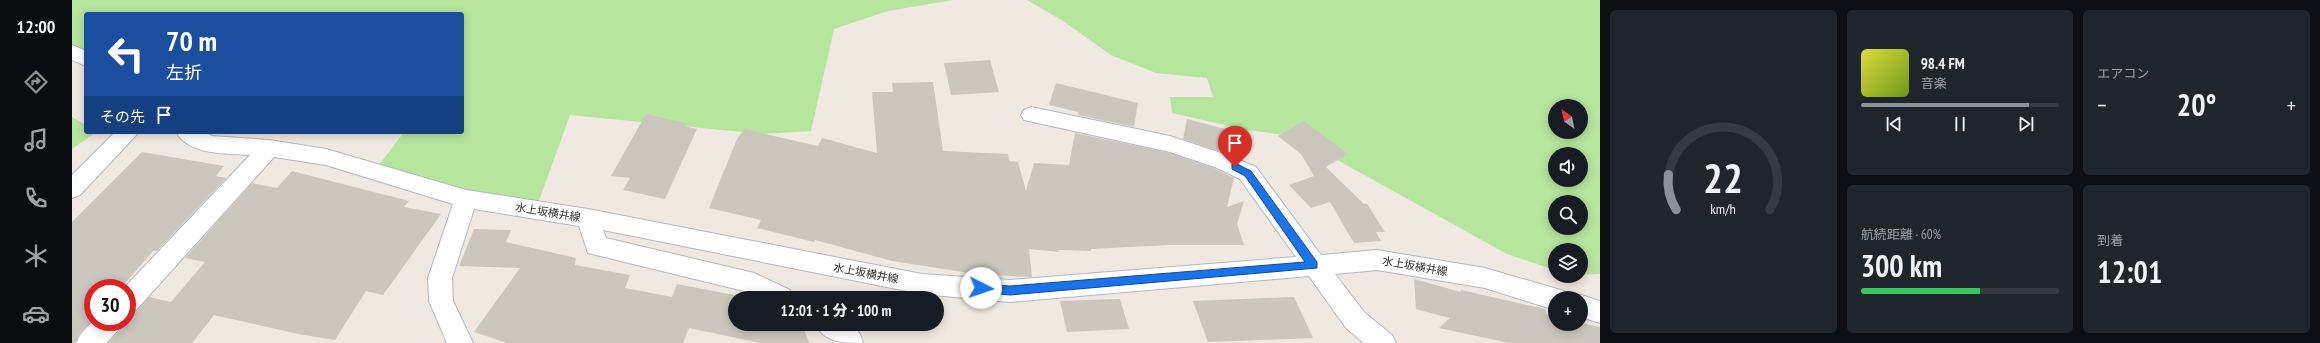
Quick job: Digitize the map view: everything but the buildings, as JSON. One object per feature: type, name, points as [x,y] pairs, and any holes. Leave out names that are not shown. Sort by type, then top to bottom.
[{"type":"street","points":[[72,52],[84,58]]},
{"type":"street","points":[[1031,115],[1175,145],[1223,160],[1248,173],[1313,265],[1355,320],[1383,343]]},
{"type":"street","points":[[72,189],[126,134]]},
{"type":"street","name":"水上坂横井線","points":[[190,134],[208,144],[269,148],[326,157],[466,199],[588,218],[922,284],[1010,291],[1377,260],[1485,278],[1548,297]]},
{"type":"street","points":[[136,292],[269,148]]},
{"type":"street","points":[[460,343],[441,301],[440,278],[466,199]]},
{"type":"street","points":[[588,218],[596,246],[754,283],[768,291]]},
{"type":"street","points":[[1588,308],[1600,312]]},
{"type":"street","points":[[89,343],[100,331]]},
{"type":"street","points":[[839,331],[849,337],[850,343]]},
{"type":"green space","points":[[72,0],[953,0],[888,11],[834,29],[811,131],[762,134],[570,115],[536,209],[373,173],[402,134],[464,134],[464,12],[84,12],[84,57],[72,51]]},
{"type":"green space","points":[[1027,0],[1600,0],[1600,274],[1588,275],[1588,243],[1548,243],[1548,268],[1507,254],[1294,136],[1247,130],[1172,113],[1170,97],[1213,97],[1207,78],[1156,73],[1111,55],[1063,21]]},
{"type":"green space","points":[[72,117],[84,124],[84,134],[93,134],[72,149]]},
{"type":"route","points":[[981,288],[1010,291],[1313,265],[1248,173],[1235,167]]}]
